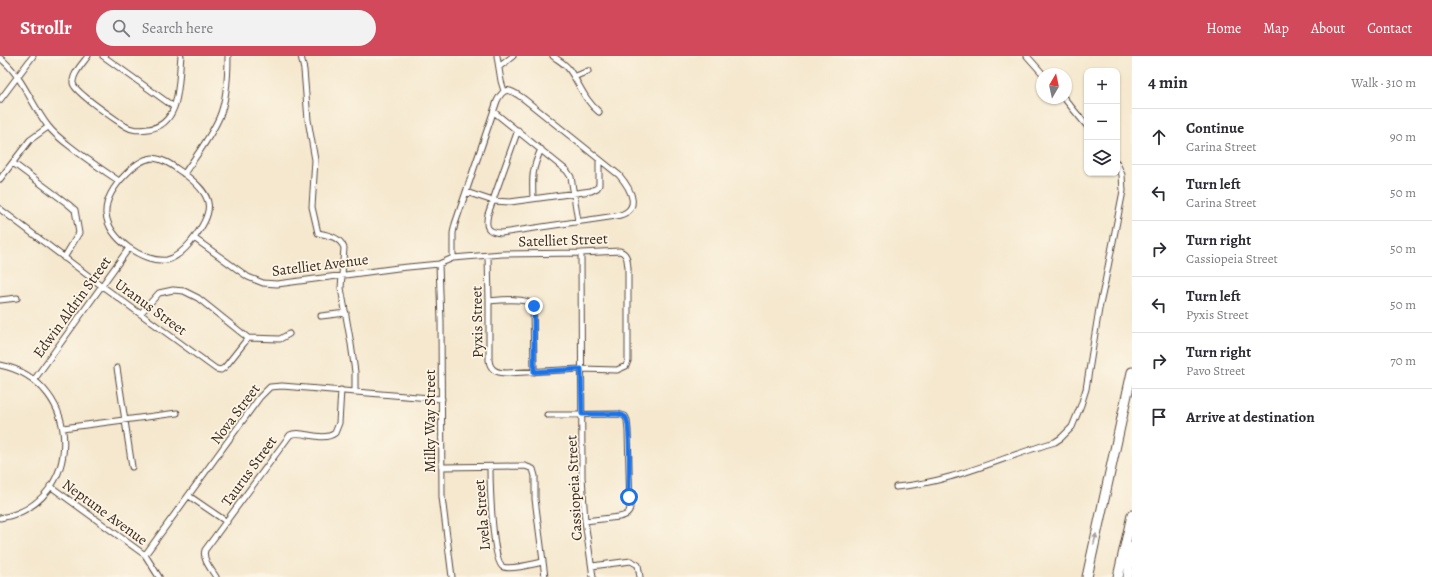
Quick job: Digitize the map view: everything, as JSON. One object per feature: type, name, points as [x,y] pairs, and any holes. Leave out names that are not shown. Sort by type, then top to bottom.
[{"type":"highway","points":[[1087,577],[1132,372]]},
{"type":"highway","points":[[1118,577],[1132,515]]},
{"type":"highway","points":[[1128,577],[1132,547]]},
{"type":"street","points":[[0,100],[33,56]]},
{"type":"street","points":[[88,56],[74,76],[74,87],[77,91],[124,126],[133,130],[159,127],[167,119],[174,107],[178,94],[181,56]]},
{"type":"street","points":[[103,56],[174,107]]},
{"type":"street","points":[[184,174],[207,140],[220,116],[225,91],[228,56]]},
{"type":"street","points":[[301,56],[304,70],[308,120],[315,160],[312,207],[318,233],[335,238],[343,246],[343,275],[341,288],[355,372],[355,391]]},
{"type":"street","points":[[497,56],[504,91]]},
{"type":"street","points":[[499,67],[513,56]]},
{"type":"street","points":[[553,56],[568,67],[580,88],[599,112]]},
{"type":"street","points":[[1027,56],[1037,68]]},
{"type":"street","points":[[0,58],[18,76],[48,127],[66,143],[119,182]]},
{"type":"street","points":[[574,77],[588,71]]},
{"type":"street","points":[[453,258],[453,233],[455,224],[494,112],[500,96],[504,91],[512,90],[619,175],[628,186],[632,200],[631,209],[628,213],[623,215],[501,232],[493,232],[488,229],[486,224],[488,214],[518,130]]},
{"type":"street","points":[[1069,104],[1084,122]]},
{"type":"street","points":[[494,112],[567,171],[571,177],[578,221]]},
{"type":"street","points":[[0,179],[30,140],[48,127]]},
{"type":"street","points":[[533,198],[533,169],[541,149]]},
{"type":"street","points":[[149,158],[162,160],[184,174],[204,191],[208,201],[208,213],[194,238],[178,254],[167,260],[154,259],[128,248],[112,230],[106,214],[108,202],[119,182],[131,168],[149,158]]},
{"type":"street","points":[[466,192],[493,201],[510,202],[591,191],[597,188],[599,182],[599,160]]},
{"type":"street","points":[[13,163],[75,210],[79,234],[64,258]]},
{"type":"street","points":[[896,487],[923,484],[945,478],[1055,442],[1069,431],[1078,413],[1086,389],[1099,309],[1123,191],[1122,175],[1120,170]]},
{"type":"street","name":"Uranus Street","points":[[0,209],[64,258],[218,370],[225,368],[248,338]]},
{"type":"street","name":"Satelliet Avenue","points":[[194,238],[248,277],[262,283],[277,284],[439,264]]},
{"type":"street","name":"Edwin Aldrin Street","points":[[34,380],[128,248]]},
{"type":"street","name":"Satelliet Street","points":[[439,264],[453,258],[502,254],[581,253],[617,250],[623,252],[627,257],[627,365],[620,369],[581,369]]},
{"type":"street","name":"Cassiopeia Street","points":[[581,253],[582,477],[585,521],[593,577]]},
{"type":"street","name":"Pyxis Street","points":[[488,256],[489,364],[492,369],[499,373],[581,369]]},
{"type":"street","name":"Milky Way Street","points":[[439,264],[441,321],[442,497],[452,577]]},
{"type":"street","points":[[141,313],[159,293],[173,290],[184,291],[198,298],[248,338],[280,339],[289,334]]},
{"type":"street","points":[[0,300],[17,298]]},
{"type":"street","points":[[489,301],[524,300],[533,305],[534,372]]},
{"type":"street","points":[[322,316],[346,313]]},
{"type":"street","points":[[0,365],[13,368],[34,380],[45,390],[60,414],[64,444],[58,473],[50,486],[38,500],[13,515],[0,518]]},
{"type":"street","points":[[117,368],[132,467]]},
{"type":"street","name":"Nova Street","points":[[145,555],[260,397],[270,387],[282,386],[341,390],[442,399]]},
{"type":"street","name":"Taurus Street","points":[[216,577],[205,558],[204,552],[292,434],[328,437],[336,433],[339,423],[341,390]]},
{"type":"street","points":[[63,428],[177,413]]},
{"type":"street","points":[[547,415],[623,415],[627,420],[629,512],[622,516],[585,521]]},
{"type":"street","points":[[442,467],[525,466],[531,467],[534,470],[535,499],[545,577]]},
{"type":"street","name":"Lvela Street","points":[[490,467],[492,515],[497,558],[500,565],[504,567],[512,567],[543,562]]},
{"type":"street","name":"Neptune Avenue","points":[[50,486],[145,555],[159,577]]},
{"type":"street","points":[[188,496],[227,522]]},
{"type":"street","points":[[592,566],[631,561],[638,565],[640,577]]},
{"type":"route","points":[[534,306],[534,372],[581,369],[582,414],[618,414],[623,415],[628,422],[629,497]]}]
